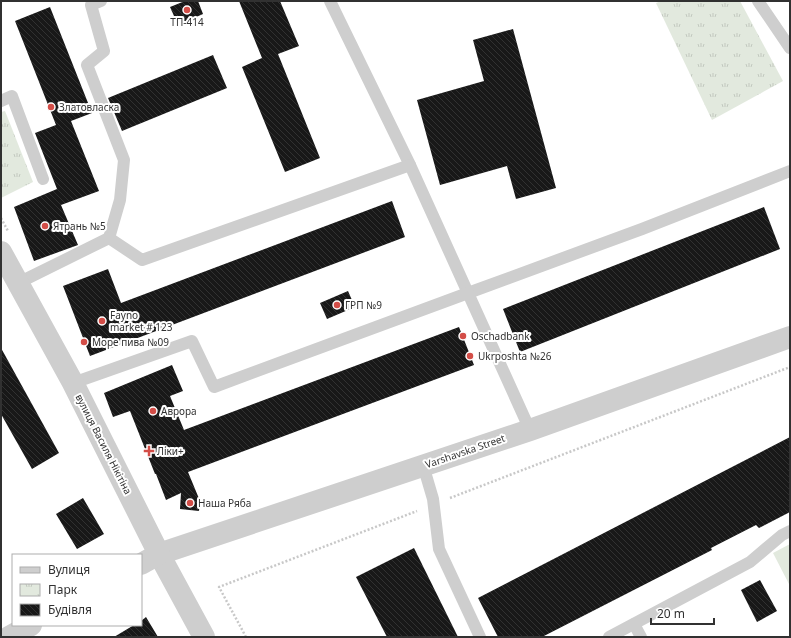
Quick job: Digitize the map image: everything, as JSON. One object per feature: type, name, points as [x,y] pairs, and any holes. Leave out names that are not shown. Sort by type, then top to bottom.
[{"type":"street","name":"вулиця Василя Нікітіна","points":[[1,252],[73,383],[150,559],[204,637]]},
{"type":"street","name":"Varshavska Street","points":[[150,559],[530,430],[790,337]]},
{"type":"street","points":[[9,637],[29,626]]},
{"type":"lane","points":[[330,1],[410,165],[530,430]]},
{"type":"lane","points":[[758,1],[790,48]]},
{"type":"lane","points":[[18,283],[109,238],[120,200],[124,160],[87,65],[104,51],[93,2]]},
{"type":"lane","points":[[1,101],[12,96],[43,179]]},
{"type":"lane","points":[[109,238],[142,260],[410,165]]},
{"type":"lane","points":[[73,383],[192,341],[214,387],[642,229],[790,172]]},
{"type":"lane","points":[[424,465],[434,499],[439,548],[480,637]]},
{"type":"lane","points":[[609,637],[750,562],[782,535],[790,531]]},
{"type":"lane","points":[[634,624],[641,637]]},
{"type":"path","points":[[449,499],[790,367]]},
{"type":"path","points":[[246,637],[219,587],[419,510]]},
{"type":"green space","points":[[661,1],[740,1],[783,81],[712,120],[656,3]]},
{"type":"green space","points":[[5,111],[33,182],[1,198],[1,112]]},
{"type":"green space","points":[[790,544],[790,586],[773,553]]},
{"type":"building","name":"ТП-414","points":[[185,1],[198,1],[203,14],[178,25],[170,7]]},
{"type":"building","points":[[239,1],[280,1],[299,46],[278,54],[320,158],[285,172],[242,67],[262,58]]},
{"type":"building","points":[[50,7],[92,113],[71,121],[99,191],[61,205],[78,245],[34,261],[14,207],[57,189],[35,133],[56,125],[15,21]]},
{"type":"building","points":[[513,29],[556,188],[516,199],[507,166],[440,185],[417,100],[484,81],[473,40]]},
{"type":"building","points":[[213,55],[227,88],[122,131],[108,98]]},
{"type":"building","points":[[392,201],[405,237],[90,356],[63,286],[108,269],[121,303]]},
{"type":"building","points":[[764,207],[780,249],[520,352],[503,309]]},
{"type":"building","name":"ГРП №9","points":[[348,291],[355,307],[327,319],[320,303]]},
{"type":"building","points":[[459,327],[474,365],[188,472],[200,501],[199,511],[180,509],[181,493],[166,500],[130,411],[113,417],[104,393],[172,365],[183,391],[170,396],[184,430]]},
{"type":"building","points":[[1,348],[59,453],[32,469],[1,414]]},
{"type":"building","points":[[790,437],[790,512],[759,528],[756,525],[711,548],[712,550],[542,637],[498,637],[478,598]]},
{"type":"building","points":[[83,498],[104,534],[77,549],[56,514]]},
{"type":"building","points":[[414,548],[458,637],[387,637],[356,577]]},
{"type":"building","points":[[760,580],[777,611],[757,622],[741,590]]},
{"type":"building","points":[[146,617],[158,637],[114,637],[132,626],[142,626],[142,620]]},
{"type":"place","name":"ТП-414","points":[[187,10]]},
{"type":"place","name":"Златовласка","points":[[51,107]]},
{"type":"place","name":"Ятрань №5","points":[[45,226]]},
{"type":"place","name":"ГРП №9","points":[[337,305]]},
{"type":"place","name":"Fayno market # 123","points":[[102,321]]},
{"type":"place","name":"Oschadbank","points":[[463,336]]},
{"type":"place","name":"Море пива №09","points":[[84,342]]},
{"type":"place","name":"Ukrposhta №26","points":[[470,356]]},
{"type":"place","name":"Аврора","points":[[153,411]]},
{"type":"place","name":"Ліки+","points":[[149,451]]},
{"type":"place","name":"Наша Ряба","points":[[190,503]]}]
